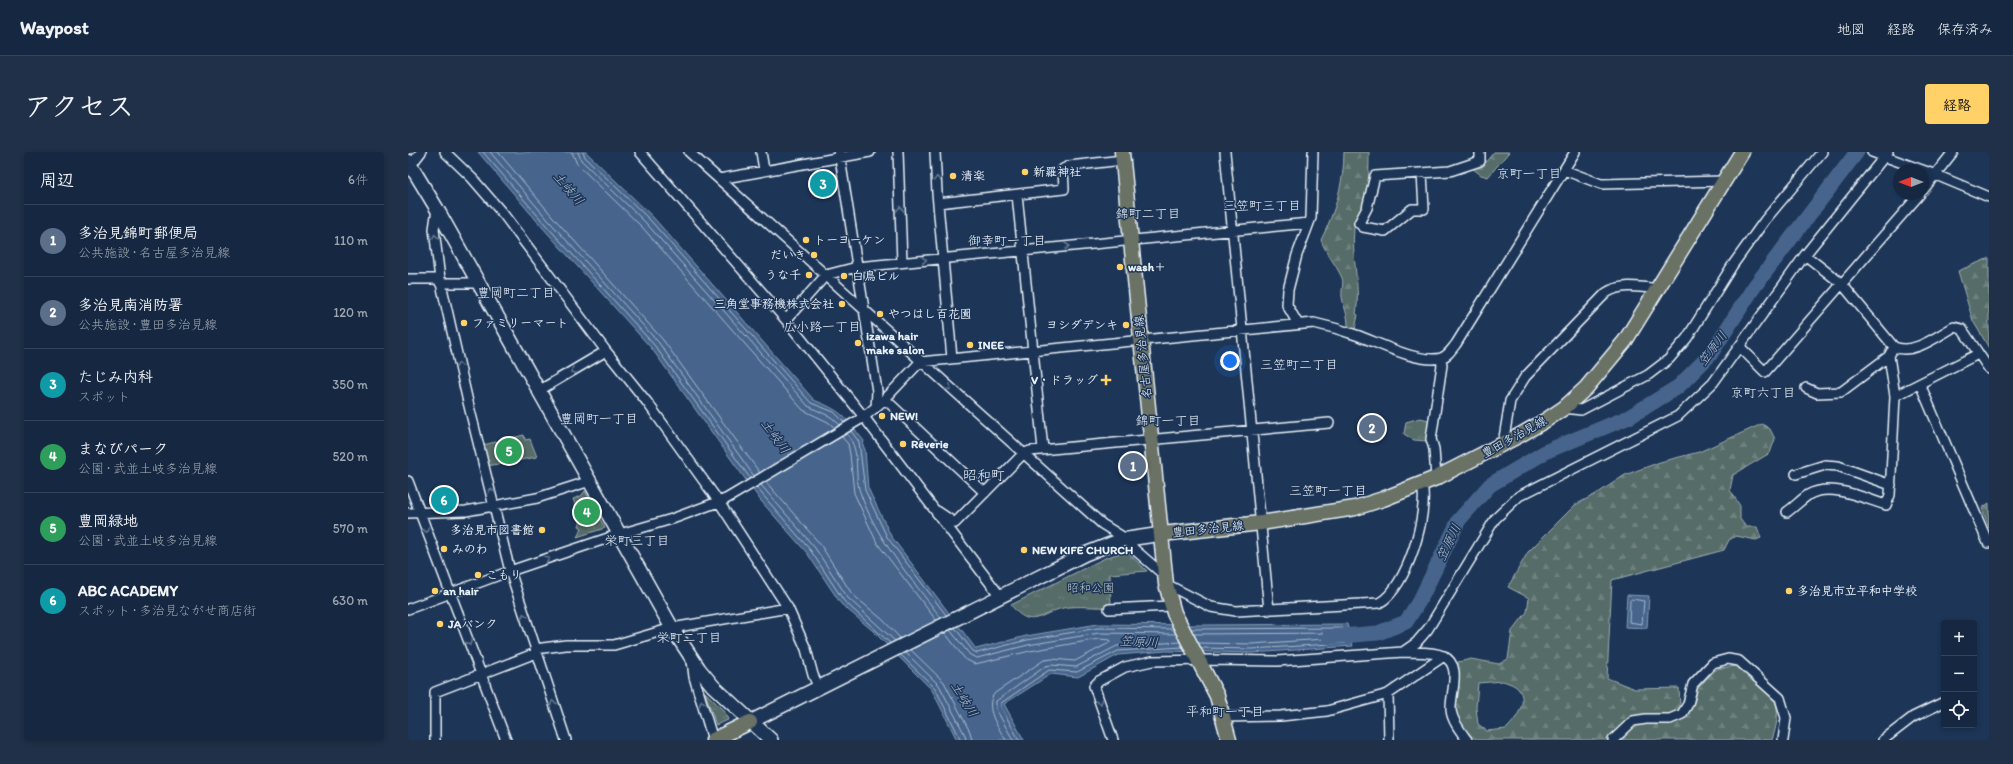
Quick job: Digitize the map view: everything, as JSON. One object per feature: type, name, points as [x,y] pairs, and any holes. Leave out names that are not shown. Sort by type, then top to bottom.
[{"type":"main road","name":"豊田多治見線","points":[[1162,534],[1261,524],[1355,508],[1383,500],[1436,478],[1503,444],[1564,408],[1586,388],[1610,361],[1625,341],[1742,152]]},
{"type":"main road","name":"名古屋多治見線","points":[[1123,156],[1151,440],[1162,534],[1165,580],[1172,610],[1218,696],[1229,740]]},
{"type":"main road","points":[[409,164],[437,209],[540,390],[672,628],[691,658],[713,686],[771,740]]},
{"type":"main road","points":[[713,740],[1085,554],[1126,539],[1162,534]]},
{"type":"street","points":[[409,164],[421,152]]},
{"type":"street","points":[[445,152],[472,178],[504,215],[606,351],[722,500],[788,608],[806,649],[813,675],[823,685]]},
{"type":"street","points":[[640,152],[786,320],[864,417],[997,598]]},
{"type":"street","points":[[689,152],[864,309],[920,362],[1102,524],[1126,539],[1165,580],[1211,607],[1236,611],[1269,610],[1370,604],[1386,599],[1399,582],[1416,545],[1424,493],[1422,484]]},
{"type":"street","points":[[761,152],[764,170]]},
{"type":"street","points":[[719,179],[839,154],[870,152]]},
{"type":"street","points":[[898,152],[902,262]]},
{"type":"street","points":[[935,152],[938,203],[952,358]]},
{"type":"street","points":[[1225,152],[1269,610]]},
{"type":"street","points":[[1298,324],[1287,306],[1288,290],[1297,254],[1309,223],[1313,152]]},
{"type":"street","points":[[1422,173],[1424,209],[1412,209],[1385,230],[1363,227],[1359,223],[1367,208],[1375,176],[1450,171],[1480,161],[1480,152]]},
{"type":"street","points":[[408,609],[510,571],[620,534],[672,519],[722,500],[864,417],[876,408],[920,362],[1033,349],[1314,322],[1355,334],[1386,348],[1430,360],[1441,358],[1448,355],[1456,344],[1575,152]]},
{"type":"street","points":[[1564,408],[1581,410],[1648,375],[1669,359],[1699,321],[1732,266],[1748,243],[1822,152]]},
{"type":"street","points":[[1872,152],[1886,154],[1979,192],[1989,198]]},
{"type":"street","points":[[1929,183],[1953,152]]},
{"type":"street","points":[[839,154],[876,391],[876,408]]},
{"type":"street","points":[[1403,652],[1416,643],[1428,629],[1495,519],[1509,505],[1526,493],[1678,416],[1713,383],[1740,348],[1805,255],[1886,154]]},
{"type":"street","points":[[938,203],[1064,189],[1063,169],[1068,166],[1123,156]]},
{"type":"street","points":[[1564,170],[1602,184],[1724,181]]},
{"type":"street","points":[[1017,195],[1043,449]]},
{"type":"street","points":[[1740,348],[1765,372],[1915,200]]},
{"type":"street","points":[[437,209],[434,230],[440,281],[494,506],[510,571],[535,651],[566,740]]},
{"type":"street","points":[[786,320],[826,275],[857,267],[1131,239],[1309,223]]},
{"type":"street","points":[[1805,255],[1842,284],[1894,346],[1901,349],[1913,349],[1954,327],[1962,329],[1989,369]]},
{"type":"street","points":[[408,280],[478,283]]},
{"type":"street","points":[[1503,444],[1510,401],[1525,377],[1606,293],[1617,288],[1631,287],[1658,289]]},
{"type":"street","points":[[1806,388],[1817,393],[1841,392],[1889,356],[1894,346]]},
{"type":"street","points":[[540,390],[606,351]]},
{"type":"street","points":[[1895,396],[1978,354]]},
{"type":"street","points":[[1786,512],[1809,495],[1821,490],[1837,491],[1886,505],[1890,495],[1891,484],[1895,396],[1889,356]]},
{"type":"street","points":[[1436,478],[1434,449],[1431,439],[1442,366],[1441,358]]},
{"type":"street","points":[[1920,384],[1988,543]]},
{"type":"street","points":[[885,399],[985,493]]},
{"type":"street","points":[[931,507],[955,523],[1023,454],[1043,449],[1252,431],[1329,422]]},
{"type":"street","points":[[1796,474],[1825,465],[1838,466],[1891,484]]},
{"type":"street","points":[[408,481],[506,740]]},
{"type":"street","points":[[408,513],[420,514],[466,511],[537,498],[590,482]]},
{"type":"street","points":[[435,740],[435,692],[481,675],[535,651],[566,645],[614,645],[672,628],[788,608]]},
{"type":"street","points":[[1109,609],[1172,610]]},
{"type":"street","points":[[1113,740],[1094,686],[1099,681],[1126,667],[1152,662],[1197,658],[1277,661],[1403,652],[1444,656],[1451,662],[1455,671],[1451,712],[1460,731],[1467,740]]},
{"type":"street","points":[[1223,717],[1281,716],[1327,711],[1388,694],[1444,656]]},
{"type":"street","points":[[691,658],[694,677],[713,740]]},
{"type":"street","points":[[1613,740],[1633,721],[1646,719],[1670,719],[1682,714],[1688,704],[1693,684],[1713,662],[1728,659],[1738,662],[1780,698],[1786,718],[1783,740]]},
{"type":"street","points":[[1388,694],[1389,740]]},
{"type":"street","points":[[1883,740],[1913,717],[1941,703]]},
{"type":"green space","points":[[1344,152],[1369,152],[1367,190],[1364,203],[1354,229],[1353,240],[1357,293],[1356,314],[1358,315],[1355,329],[1348,327],[1347,315],[1342,297],[1342,278],[1321,240],[1338,197],[1344,164]]},
{"type":"green space","points":[[1494,152],[1509,152],[1488,177],[1481,175],[1472,168],[1485,163]]},
{"type":"green space","points":[[1989,258],[1989,348],[1973,321],[1958,271]]},
{"type":"green space","points":[[1420,418],[1429,420],[1426,441],[1414,440],[1404,434],[1406,422]]},
{"type":"green space","points":[[1762,424],[1770,429],[1775,439],[1770,453],[1733,475],[1730,490],[1740,506],[1740,519],[1746,527],[1757,527],[1761,538],[1756,540],[1736,536],[1729,540],[1724,550],[1612,580],[1607,678],[1635,689],[1679,688],[1680,706],[1688,714],[1695,700],[1697,689],[1713,672],[1719,668],[1738,666],[1766,689],[1776,704],[1776,725],[1772,740],[1477,740],[1462,726],[1454,706],[1454,692],[1458,677],[1458,662],[1471,659],[1499,664],[1508,659],[1512,631],[1527,612],[1529,598],[1508,587],[1528,552],[1575,505],[1598,493],[1625,475],[1660,462],[1699,452]],"holes":[[[1503,681],[1515,686],[1520,691],[1522,696],[1521,708],[1514,720],[1506,729],[1487,731],[1478,724],[1476,708],[1478,683]]]},
{"type":"green space","points":[[524,435],[525,440],[530,439],[537,457],[487,466],[483,445]]},
{"type":"green space","points":[[585,491],[605,528],[577,537],[582,528],[579,526],[581,520],[573,499],[581,496]]},
{"type":"green space","points":[[1989,503],[1989,528],[1982,508]]},
{"type":"green space","name":"昭和公園","points":[[1126,551],[1147,571],[1110,574],[1111,607],[1068,607],[1030,619],[1018,613],[1011,605],[1105,558]]},
{"type":"green space","points":[[705,692],[725,712],[728,720],[716,725]]},
{"type":"water","name":"土岐川","points":[[478,152],[586,152],[653,217],[814,400],[832,408],[843,416],[864,441],[863,445],[865,450],[868,488],[891,536],[976,649],[1026,636],[1098,624],[1347,624],[1353,646],[1252,653],[1166,651],[1118,655],[1078,677],[1051,674],[1004,704],[1024,740],[957,740],[932,690],[873,631],[841,604],[807,553],[761,501],[652,349],[542,227]]},
{"type":"water","points":[[1627,595],[1649,596],[1647,628],[1625,627]]},
{"type":"waterway","name":"笠原川","points":[[1329,637],[1378,633],[1406,622],[1421,598],[1459,520],[1490,485],[1547,451],[1629,417],[1678,387],[1710,355],[1754,287],[1857,152]]},
{"type":"place","name":"新羅神社","points":[[1025,172]]},
{"type":"place","name":"清楽","points":[[953,176]]},
{"type":"place","name":"たじみ内科","points":[[823,184]]},
{"type":"place","name":"トーヨーケン","points":[[806,240]]},
{"type":"place","name":"だいき","points":[[814,255]]},
{"type":"place","name":"wash＋","points":[[1120,267]]},
{"type":"place","name":"うな千","points":[[809,275]]},
{"type":"place","name":"白鳥ビル","points":[[844,276]]},
{"type":"place","name":"三角堂事務機株式会社","points":[[842,304]]},
{"type":"place","name":"やつはし百花園","points":[[880,314]]},
{"type":"place","name":"ファミリーマート","points":[[464,323]]},
{"type":"place","name":"ヨシダデンキ","points":[[1126,325]]},
{"type":"place","name":"izawa hair make salon","points":[[858,343]]},
{"type":"place","name":"INEE","points":[[970,345]]},
{"type":"place","name":"V・ドラッグ","points":[[1106,380]]},
{"type":"place","name":"NEW!","points":[[882,416]]},
{"type":"place","name":"多治見南消防署","points":[[1372,428]]},
{"type":"place","name":"Rêverie","points":[[903,444]]},
{"type":"place","name":"豊岡緑地","points":[[509,451]]},
{"type":"place","name":"多治見錦町郵便局","points":[[1133,466]]},
{"type":"place","name":"ABC ACADEMY","points":[[444,500]]},
{"type":"place","name":"まなびパーク","points":[[587,512]]},
{"type":"place","name":"多治見市図書館","points":[[542,530]]},
{"type":"place","name":"みのわ","points":[[444,549]]},
{"type":"place","name":"NEW KIFE CHURCH","points":[[1024,550]]},
{"type":"place","name":"こもり","points":[[478,575]]},
{"type":"place","name":"an hair","points":[[435,591]]},
{"type":"place","name":"多治見市立平和中学校","points":[[1789,591]]},
{"type":"place","name":"JAバンク","points":[[440,624]]},
{"type":"district","name":"京町一丁目","points":[[1529,173]]},
{"type":"district","name":"三笠町三丁目","points":[[1262,205]]},
{"type":"district","name":"錦町二丁目","points":[[1148,213]]},
{"type":"district","name":"御幸町一丁目","points":[[1007,240]]},
{"type":"district","name":"豊岡町二丁目","points":[[516,292]]},
{"type":"district","name":"広小路一丁目","points":[[822,326]]},
{"type":"district","name":"三笠町二丁目","points":[[1299,364]]},
{"type":"district","name":"京町六丁目","points":[[1763,392]]},
{"type":"district","name":"豊岡町一丁目","points":[[599,418]]},
{"type":"district","name":"錦町一丁目","points":[[1168,420]]},
{"type":"district","name":"昭和町","points":[[984,475]]},
{"type":"district","name":"三笠町一丁目","points":[[1328,490]]},
{"type":"district","name":"栄町三丁目","points":[[637,540]]},
{"type":"district","name":"栄町二丁目","points":[[689,637]]},
{"type":"district","name":"平和町一丁目","points":[[1225,711]]}]
